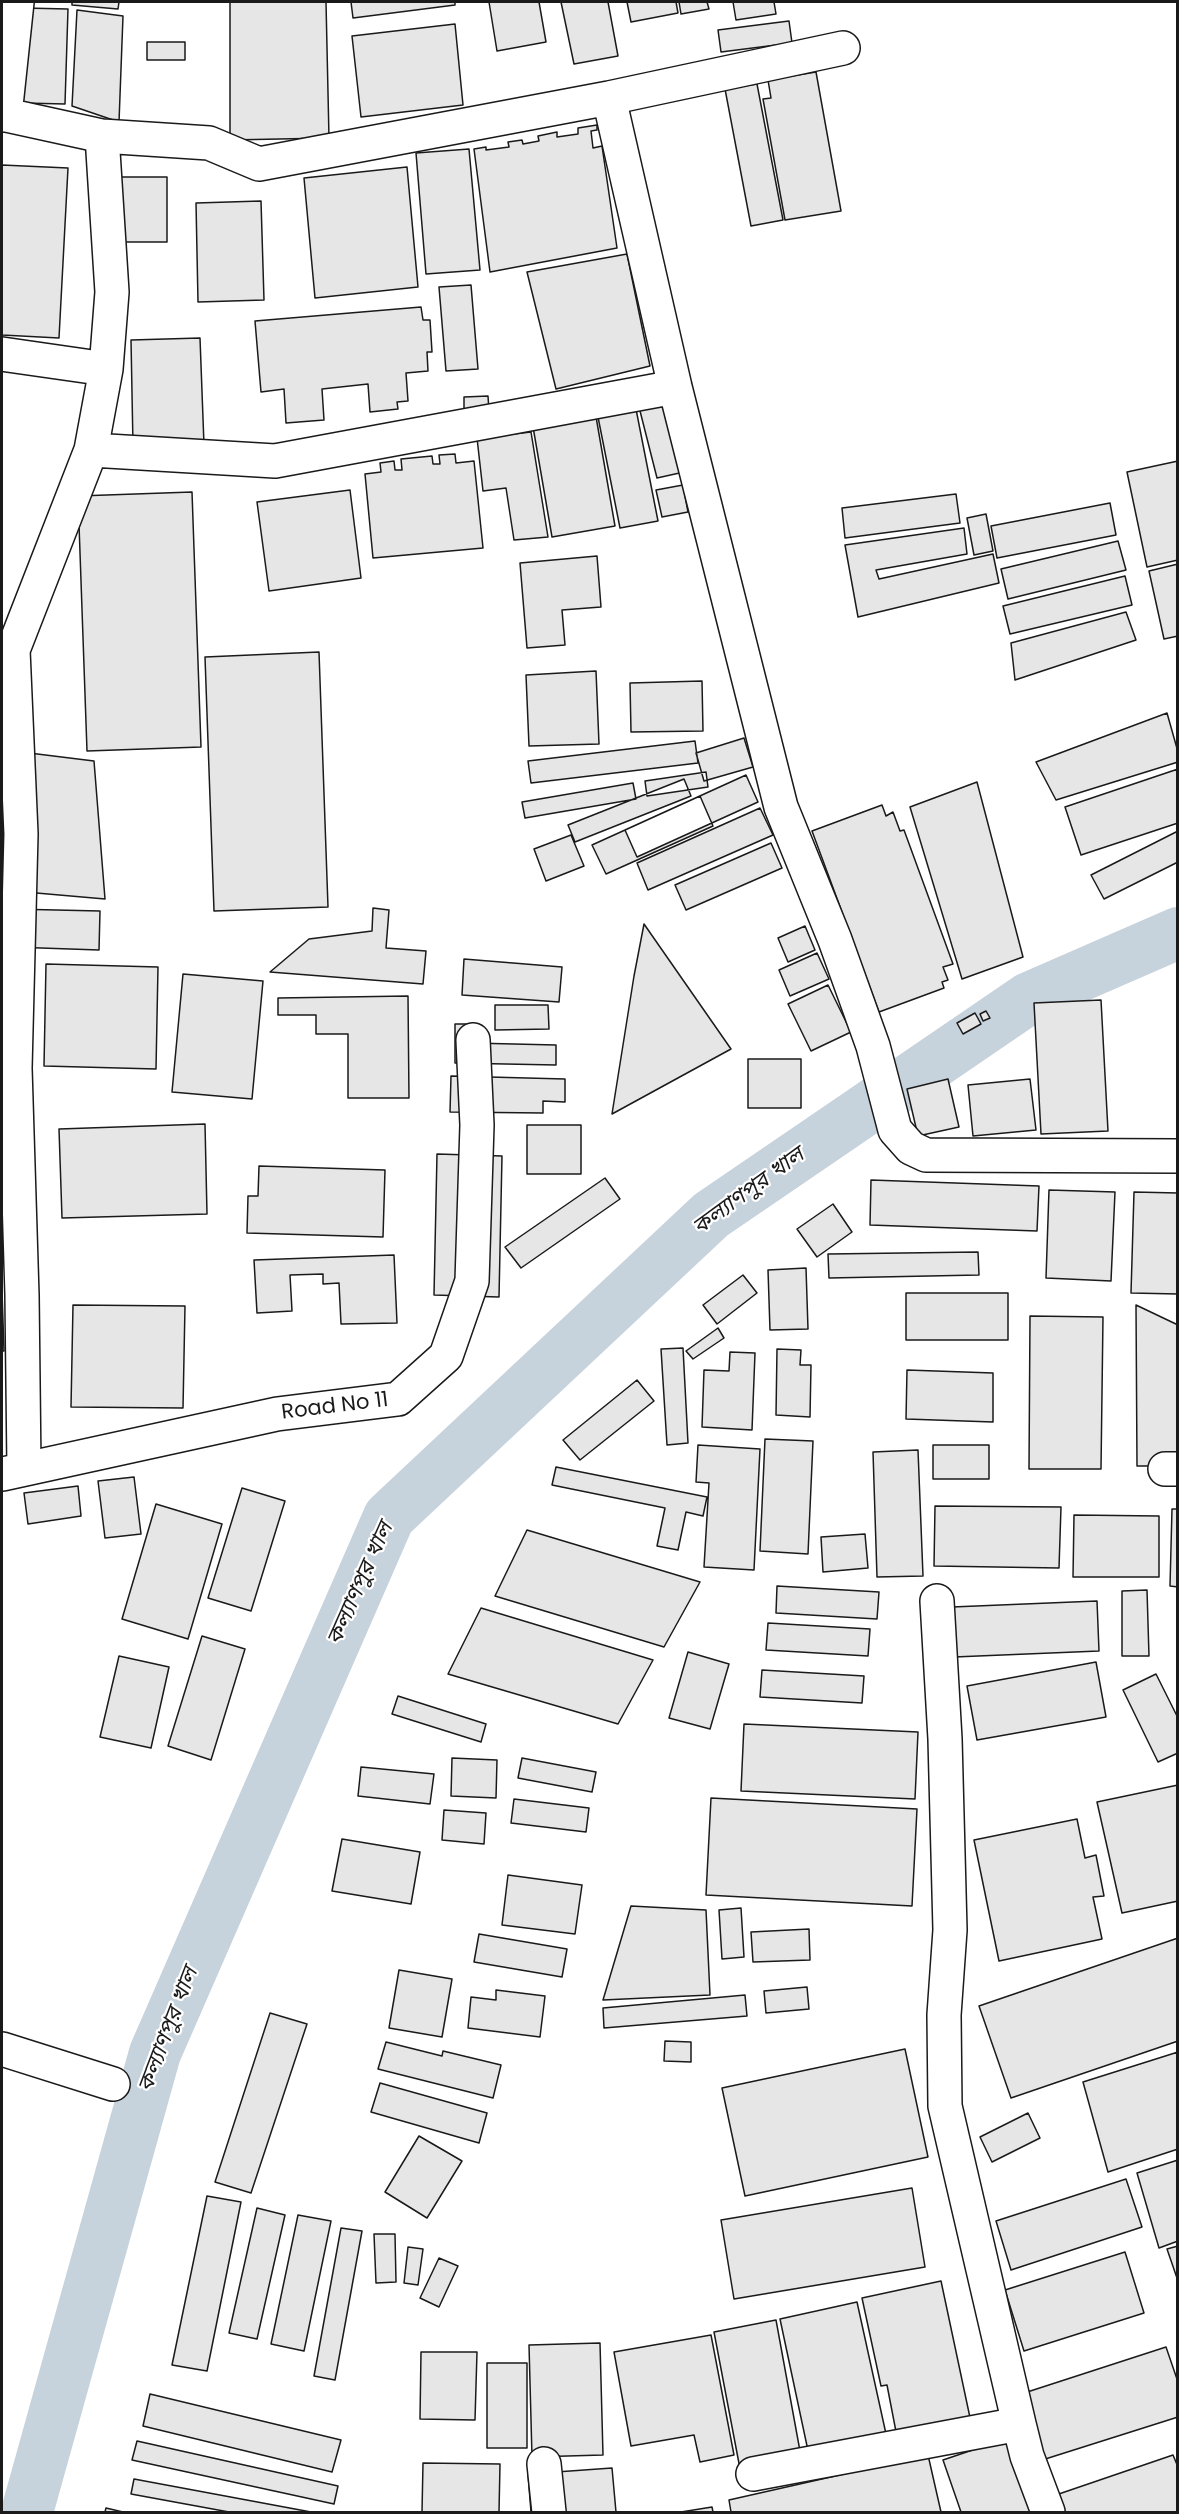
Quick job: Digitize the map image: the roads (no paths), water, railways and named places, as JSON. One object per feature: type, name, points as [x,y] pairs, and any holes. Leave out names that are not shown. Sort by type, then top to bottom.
[{"type":"street","points":[[17,2],[4,114],[102,135],[209,143],[259,164],[609,98],[843,48]]},
{"type":"street","points":[[609,98],[675,387],[781,807],[836,940],[873,1047],[895,1130],[911,1148],[926,1155],[1178,1156]]},
{"type":"street","points":[[13,1472],[22,1295],[15,1068],[21,834],[7,651],[91,450],[106,369],[112,292],[102,135]]},
{"type":"street","points":[[2,354],[106,369]]},
{"type":"street","points":[[91,450],[275,461],[675,387]]},
{"type":"street","name":"Road No 11","points":[[13,1472],[277,1414],[399,1399],[446,1356],[472,1281],[477,1125],[473,1040]]},
{"type":"street","points":[[937,1601],[945,1739],[950,1930],[944,2015],[945,2106],[1019,2424],[1048,2512]]},
{"type":"street","points":[[2,2049],[113,2084]]},
{"type":"street","points":[[753,2474],[1019,2424]]},
{"type":"street","points":[[544,2464],[549,2512]]},
{"type":"waterway","name":"কল্যাণপুর খাল","points":[[27,2512],[155,2053],[389,1517],[711,1215],[1029,998],[1178,933]]}]
